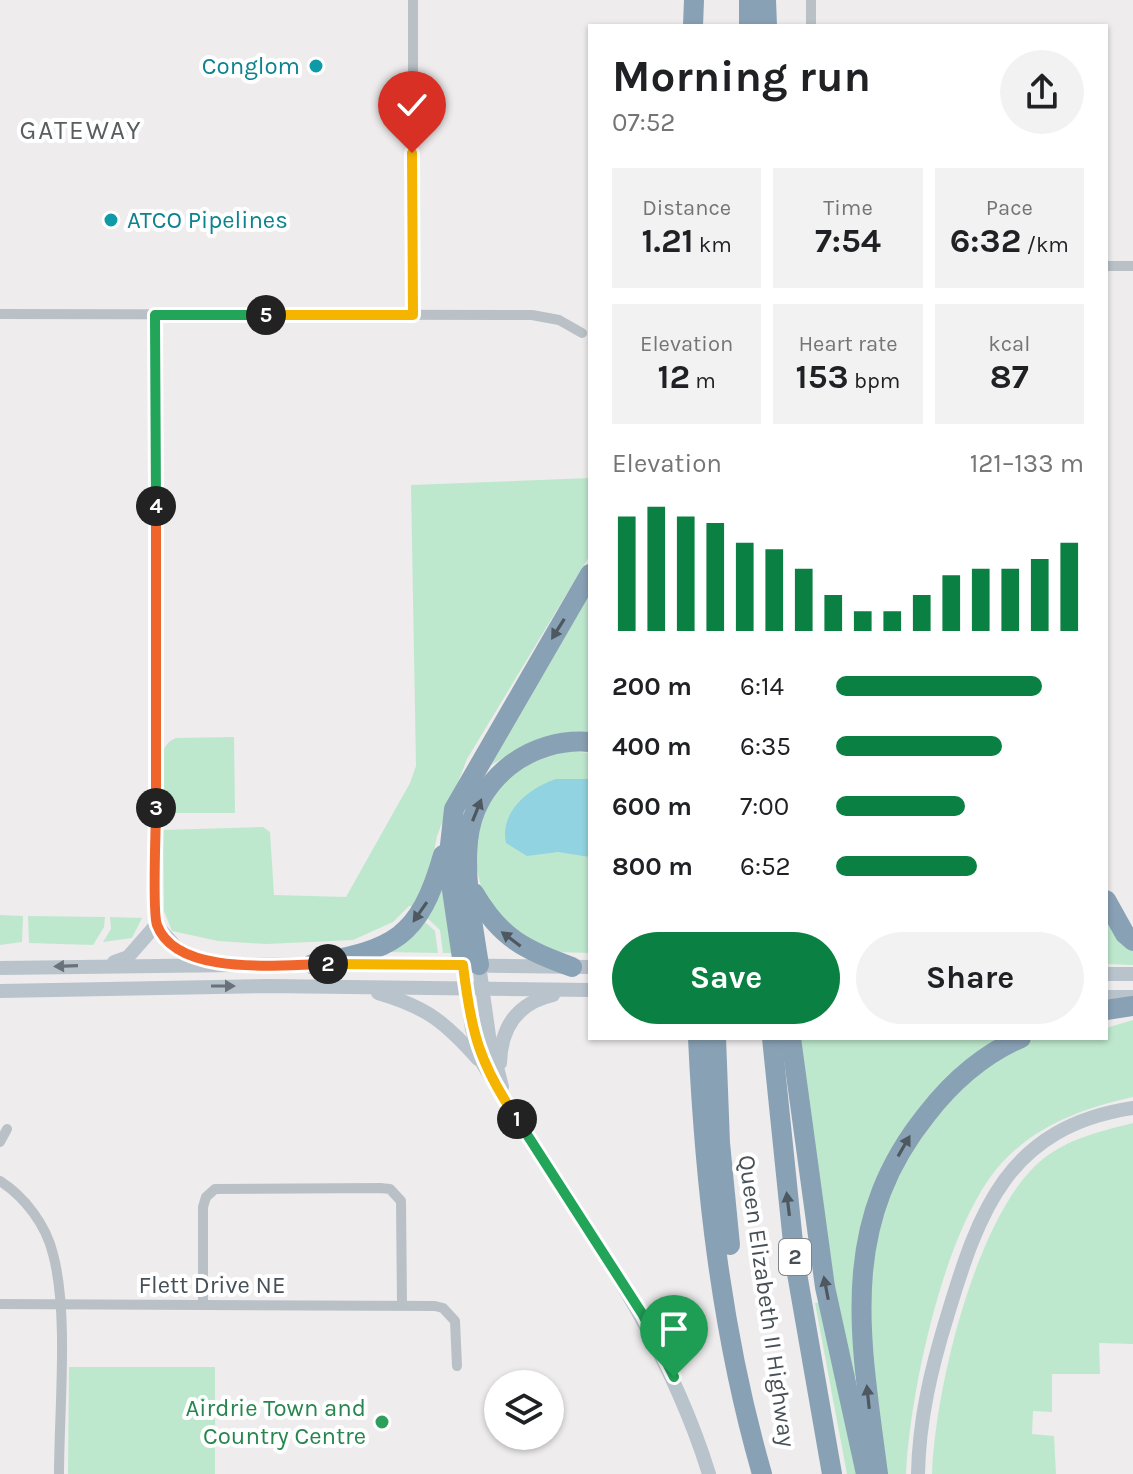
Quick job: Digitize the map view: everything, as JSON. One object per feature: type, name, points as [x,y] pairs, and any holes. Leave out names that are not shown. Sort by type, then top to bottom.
[{"type":"highway","points":[[693,24],[694,0]]},
{"type":"highway","points":[[708,0],[708,24]]},
{"type":"highway","points":[[749,0],[749,24]]},
{"type":"highway","points":[[766,0],[767,24]]},
{"type":"highway","points":[[312,964],[363,955],[386,945],[408,930],[433,891],[461,794],[588,577]]},
{"type":"highway","points":[[471,965],[468,838],[481,798],[495,779],[525,754],[554,744],[588,742]]},
{"type":"highway","points":[[448,840],[448,863],[471,965]]},
{"type":"highway","points":[[470,886],[491,921],[505,936],[529,950],[581,967]]},
{"type":"highway","points":[[1108,904],[1125,934],[1133,941]]},
{"type":"highway","points":[[1108,1010],[1133,1006]]},
{"type":"highway","points":[[698,1040],[701,1109],[720,1281],[737,1388],[763,1474]]},
{"type":"highway","name":"Queen Elizabeth II Highway","points":[[716,1040],[720,1143],[733,1280],[763,1474]]},
{"type":"highway","name":"Queen Elizabeth II Highway","points":[[772,1040],[795,1262],[832,1474]]},
{"type":"highway","points":[[791,1040],[825,1287],[866,1474]]},
{"type":"highway","points":[[878,1474],[860,1287],[867,1231],[874,1207],[882,1183],[913,1131],[942,1095],[975,1065],[1018,1040]]},
{"type":"main road","points":[[107,964],[128,957],[156,925],[176,947],[206,963]]},
{"type":"main road","points":[[0,968],[206,963],[581,967]]},
{"type":"main road","points":[[471,965],[474,1040],[483,1064],[643,1315],[674,1377],[709,1474]]},
{"type":"main road","points":[[1108,974],[1133,974]]},
{"type":"main road","points":[[358,987],[428,1010],[445,1023],[483,1064]]},
{"type":"main road","points":[[0,991],[358,987],[582,990]]},
{"type":"main road","points":[[474,989],[508,1106]]},
{"type":"main road","points":[[499,1075],[500,1044],[513,1016],[538,999],[582,990]]},
{"type":"main road","points":[[1108,997],[1133,997]]},
{"type":"main road","points":[[918,1474],[922,1422],[933,1366],[972,1236],[988,1203],[1014,1168],[1051,1138],[1091,1118],[1133,1108]]},
{"type":"street","points":[[413,0],[413,315]]},
{"type":"street","points":[[811,0],[811,24]]},
{"type":"street","points":[[1108,266],[1133,266]]},
{"type":"street","points":[[0,314],[532,315],[559,320],[582,333]]},
{"type":"street","points":[[155,315],[156,925]]},
{"type":"street","points":[[0,1142],[7,1129]]},
{"type":"street","points":[[0,1181],[25,1203],[53,1253],[60,1304],[59,1474]]},
{"type":"street","points":[[203,1304],[203,1207],[206,1197],[215,1189],[380,1188],[390,1189],[401,1201],[402,1305]]},
{"type":"street","name":"Flett Drive NE","points":[[0,1304],[435,1306],[451,1314],[457,1328],[457,1366]]},
{"type":"green space","points":[[588,478],[588,558],[467,759],[437,836],[428,881],[418,906],[409,906],[393,922],[353,940],[266,944],[218,941],[172,931],[164,911],[163,830],[263,827],[270,832],[274,895],[346,897],[410,783],[416,766],[411,485]]},
{"type":"green space","points":[[588,589],[588,736],[508,755],[483,770]]},
{"type":"green space","points":[[234,737],[235,813],[173,813],[162,805],[161,757],[169,742],[176,738]]},
{"type":"green space","points":[[558,750],[588,753],[588,953],[551,952],[516,930],[483,896],[475,841],[496,783],[525,762]]},
{"type":"green space","points":[[443,885],[454,953],[443,953],[440,930],[426,917]]},
{"type":"green space","points":[[0,915],[23,916],[22,942],[0,945]]},
{"type":"green space","points":[[28,916],[105,917],[104,927],[93,945],[29,943]]},
{"type":"green space","points":[[110,917],[142,918],[132,938],[103,942],[111,929]]},
{"type":"green space","points":[[1108,918],[1133,950],[1133,965],[1108,964]]},
{"type":"green space","points":[[424,921],[435,931],[438,953],[386,952]]},
{"type":"green space","points":[[1133,1020],[1133,1097],[1078,1113],[1044,1129],[999,1166],[979,1194],[946,1270],[933,1313],[914,1400],[906,1474],[887,1474],[868,1299],[874,1243],[881,1215],[905,1160],[938,1111],[982,1071],[1033,1040],[1108,1040],[1108,1027]]},
{"type":"green space","points":[[800,1040],[1002,1040],[936,1091],[912,1117],[878,1178],[859,1372],[855,1377],[851,1375],[827,1254]]},
{"type":"green space","points":[[1133,1123],[1133,1344],[1099,1343],[1100,1374],[1052,1374],[1052,1412],[1033,1411],[1032,1434],[1054,1436],[1056,1474],[932,1474],[941,1399],[950,1356],[976,1268],[993,1228],[1013,1194],[1045,1158],[1080,1138]]},
{"type":"green space","points":[[822,1302],[857,1474],[847,1474],[815,1303]]},
{"type":"green space","points":[[69,1367],[215,1367],[215,1474],[68,1474]]},
{"type":"water","points":[[556,779],[588,779],[588,857],[558,852],[527,856],[506,843],[505,831],[512,811],[527,794]]},
{"type":"place","name":"Conglom","points":[[316,66]]},
{"type":"place","name":"ATCO Pipelines","points":[[111,220]]},
{"type":"place","name":"Airdrie Town and Country Centre","points":[[382,1422]]},
{"type":"district","name":"GATEWAY","points":[[81,130]]},
{"type":"route","points":[[412,153],[413,315],[155,315],[156,925],[176,947],[206,963],[463,965],[474,1040],[483,1064],[643,1315],[674,1377]]}]
